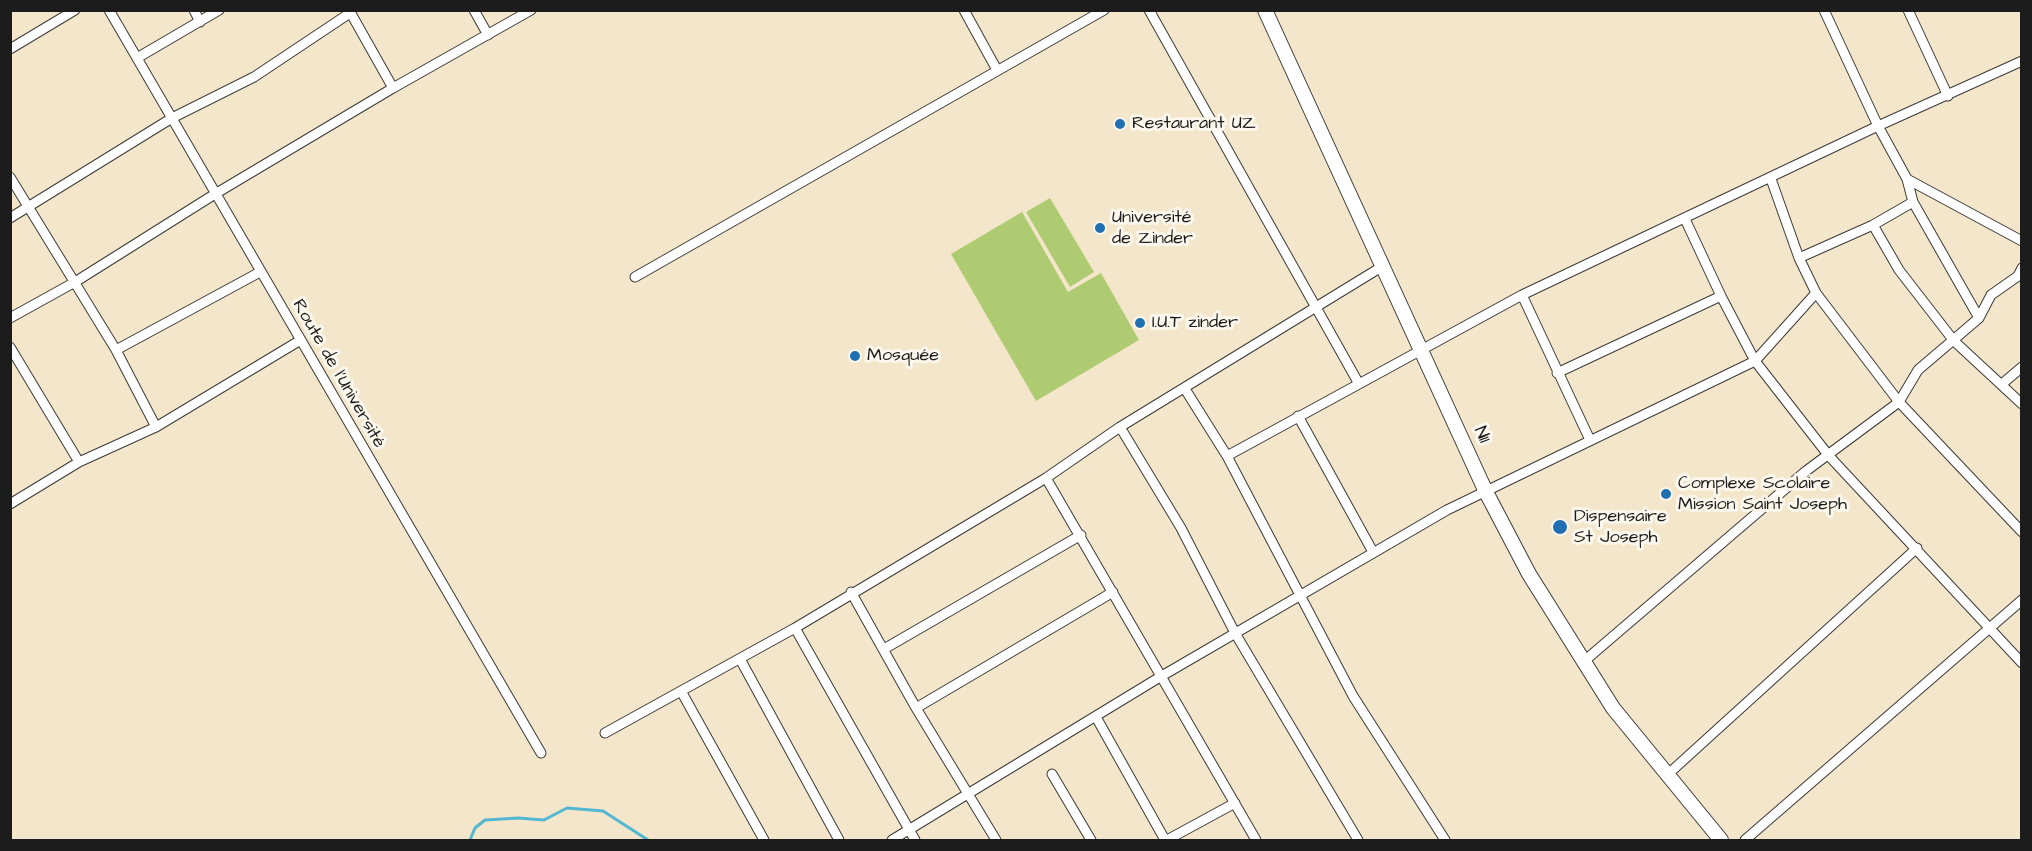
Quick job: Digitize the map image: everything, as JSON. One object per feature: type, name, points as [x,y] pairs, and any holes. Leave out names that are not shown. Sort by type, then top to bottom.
[{"type":"main road","name":"N11","points":[[1270,12],[1420,349],[1486,492],[1529,574],[1582,663],[1641,746],[1721,840]]},
{"type":"street","points":[[10,50],[75,10]]},
{"type":"street","name":"Route de l'Université","points":[[109,10],[299,341],[541,753]]},
{"type":"street","points":[[194,10],[200,22]]},
{"type":"street","points":[[137,58],[219,10]]},
{"type":"street","points":[[474,10],[488,35]]},
{"type":"street","points":[[10,318],[75,282],[215,194],[393,88],[531,10]]},
{"type":"street","points":[[964,10],[998,70]]},
{"type":"street","points":[[636,277],[1104,10]]},
{"type":"street","points":[[1149,10],[1359,384]]},
{"type":"street","points":[[1824,10],[1878,126],[1906,179],[1913,202],[1979,318]]},
{"type":"street","points":[[1908,10],[1948,96]]},
{"type":"street","points":[[10,218],[172,118],[254,77],[349,12],[393,88]]},
{"type":"street","points":[[1227,456],[1522,295],[1771,179],[1878,126],[2022,61]]},
{"type":"street","points":[[10,177],[116,350],[156,427]]},
{"type":"street","points":[[1771,179],[1799,258],[1816,293],[1899,402],[2022,532]]},
{"type":"street","points":[[1906,179],[2022,241]]},
{"type":"street","points":[[1799,258],[1873,225],[1913,202]]},
{"type":"street","points":[[1685,219],[1755,361],[1829,456],[2022,663]]},
{"type":"street","points":[[1873,225],[1899,270],[1954,341],[2022,404]]},
{"type":"street","points":[[605,733],[795,628],[851,592],[1046,478],[1120,427],[1383,266]]},
{"type":"street","points":[[1582,663],[1806,471],[1899,402],[1918,370],[1979,318],[1991,295],[2018,276],[2022,268]]},
{"type":"street","points":[[116,350],[260,272]]},
{"type":"street","points":[[892,840],[1160,677],[1300,598],[1373,552],[1447,510],[1755,361],[1816,293]]},
{"type":"street","points":[[1522,295],[1590,440]]},
{"type":"street","points":[[1557,373],[1721,296]]},
{"type":"street","points":[[10,504],[80,462],[156,427],[299,341]]},
{"type":"street","points":[[10,346],[80,462]]},
{"type":"street","points":[[2002,384],[2022,367]]},
{"type":"street","points":[[1185,389],[1227,456],[1300,598],[1371,726],[1445,840]]},
{"type":"street","points":[[1298,416],[1373,552]]},
{"type":"street","points":[[1120,427],[1181,528],[1235,633],[1358,840]]},
{"type":"street","points":[[1046,478],[1256,840]]},
{"type":"street","points":[[884,649],[1081,535]]},
{"type":"street","points":[[1666,776],[1917,548]]},
{"type":"street","points":[[851,592],[916,708],[996,840]]},
{"type":"street","points":[[916,708],[1113,592]]},
{"type":"street","points":[[1745,840],[2022,600]]},
{"type":"street","points":[[795,628],[915,840]]},
{"type":"street","points":[[740,658],[839,840]]},
{"type":"street","points":[[681,692],[764,840]]},
{"type":"street","points":[[1096,717],[1166,840],[1235,803]]},
{"type":"street","points":[[1052,774],[1090,840]]},
{"type":"street","points":[[1427,813],[1451,840]]},
{"type":"green space","points":[[1050,198],[1094,272],[1070,287],[1026,212]]},
{"type":"green space","points":[[1022,212],[1068,292],[1101,273],[1139,340],[1036,401],[951,254]]},
{"type":"waterway","points":[[470,840],[475,828],[485,820],[518,818],[544,820],[567,808],[603,811],[648,840]]},
{"type":"place","name":"Restaurant UZ","points":[[1120,124]]},
{"type":"place","name":"Université de Zinder","points":[[1100,228]]},
{"type":"place","name":"I.U.T zinder","points":[[1140,323]]},
{"type":"place","name":"Mosquée","points":[[855,356]]},
{"type":"place","name":"Complexe Scolaire Mission Saint Joseph","points":[[1666,494]]},
{"type":"place","name":"Dispensaire St Joseph","points":[[1560,527]]}]
